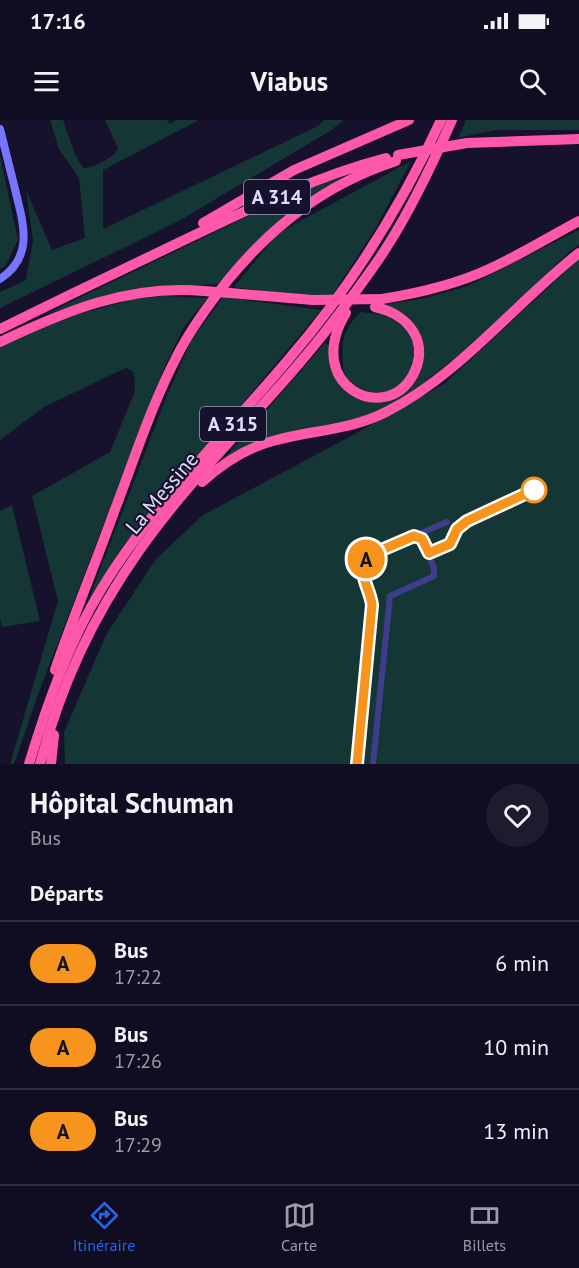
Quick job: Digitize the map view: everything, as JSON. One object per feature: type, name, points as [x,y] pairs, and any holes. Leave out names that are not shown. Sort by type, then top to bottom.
[{"type":"highway","points":[[160,251],[176,238],[294,170],[409,120]]},
{"type":"highway","name":"La Messine","points":[[29,764],[69,653],[101,590],[129,548],[186,476],[289,360],[352,279],[395,210],[441,120]]},
{"type":"highway","name":"La Messine","points":[[40,764],[52,718],[77,657],[110,595],[140,550],[184,494],[298,364],[334,320],[387,247],[426,176],[452,120]]},
{"type":"highway","name":"A 314","points":[[0,329],[292,190],[343,171],[397,158],[465,146],[525,140],[579,139]]},
{"type":"highway","points":[[38,734],[38,720],[62,650],[141,439],[169,372],[196,322],[237,269],[281,223],[323,194],[397,158]]},
{"type":"highway","points":[[0,342],[57,316],[108,298],[156,291],[204,291],[312,302],[379,303],[478,274],[519,255],[579,221]]},
{"type":"highway","points":[[379,303],[406,322],[415,336],[419,349],[417,366],[407,383],[390,395],[375,397],[355,392],[344,382],[336,372],[333,350],[335,334],[342,320],[387,247]]},
{"type":"highway","points":[[184,494],[224,464],[248,451],[293,436],[351,426],[386,413],[411,398],[464,357],[579,253]]},
{"type":"highway","points":[[51,764],[55,734],[52,718]]},
{"type":"street","points":[[0,129],[24,237],[18,261],[10,272],[0,279]]},
{"type":"street","points":[[357,764],[372,605],[362,567],[370,555],[447,522]]},
{"type":"street","points":[[373,764],[390,596],[434,576],[434,568],[422,539],[414,536]]},
{"type":"green space","points":[[50,120],[63,120],[75,154],[83,168],[103,162],[118,149],[105,120],[167,120],[170,124],[176,120],[199,120],[103,170],[103,229],[318,126],[324,120],[344,120],[330,131],[179,221],[0,308],[0,292],[26,280],[33,241],[26,190],[52,250],[85,238],[79,178],[59,149]]},
{"type":"green space","points":[[466,120],[579,120],[579,130],[496,130],[458,138]]},
{"type":"green space","points":[[0,155],[18,240],[6,265],[0,269]]},
{"type":"green space","points":[[411,161],[377,226],[332,296],[299,296],[234,287],[278,233]]},
{"type":"green space","points":[[344,177],[294,205],[218,284],[149,288],[106,295],[44,315],[275,203]]},
{"type":"green space","points":[[579,230],[579,245],[475,343],[414,390],[380,411],[224,459],[325,343],[331,346],[346,389],[357,398],[387,399],[413,384],[419,372],[421,339],[382,305],[426,298],[468,286]]},
{"type":"green space","points":[[579,259],[579,764],[65,764],[64,732],[107,633],[156,559],[203,515],[444,384]]},
{"type":"green space","points":[[163,296],[207,298],[183,329],[165,366],[40,689],[14,764],[10,764],[58,601],[32,496],[110,452],[135,391],[134,373],[127,368],[44,407],[0,440],[0,348],[53,321],[134,299]]},
{"type":"green space","points":[[223,297],[321,310],[122,547],[87,604],[167,395],[191,341]]},
{"type":"green space","points":[[360,312],[387,317],[404,328],[413,341],[415,356],[411,370],[402,382],[390,390],[375,392],[358,387],[344,374],[342,350],[344,337],[349,325]]},
{"type":"green space","points":[[12,505],[40,621],[2,627],[0,619],[0,511]]},
{"type":"bus line","name":"A","points":[[357,764],[372,605],[362,572],[366,559],[370,555],[414,536],[422,539],[429,553],[450,544],[457,529],[467,521],[538,488]]}]
